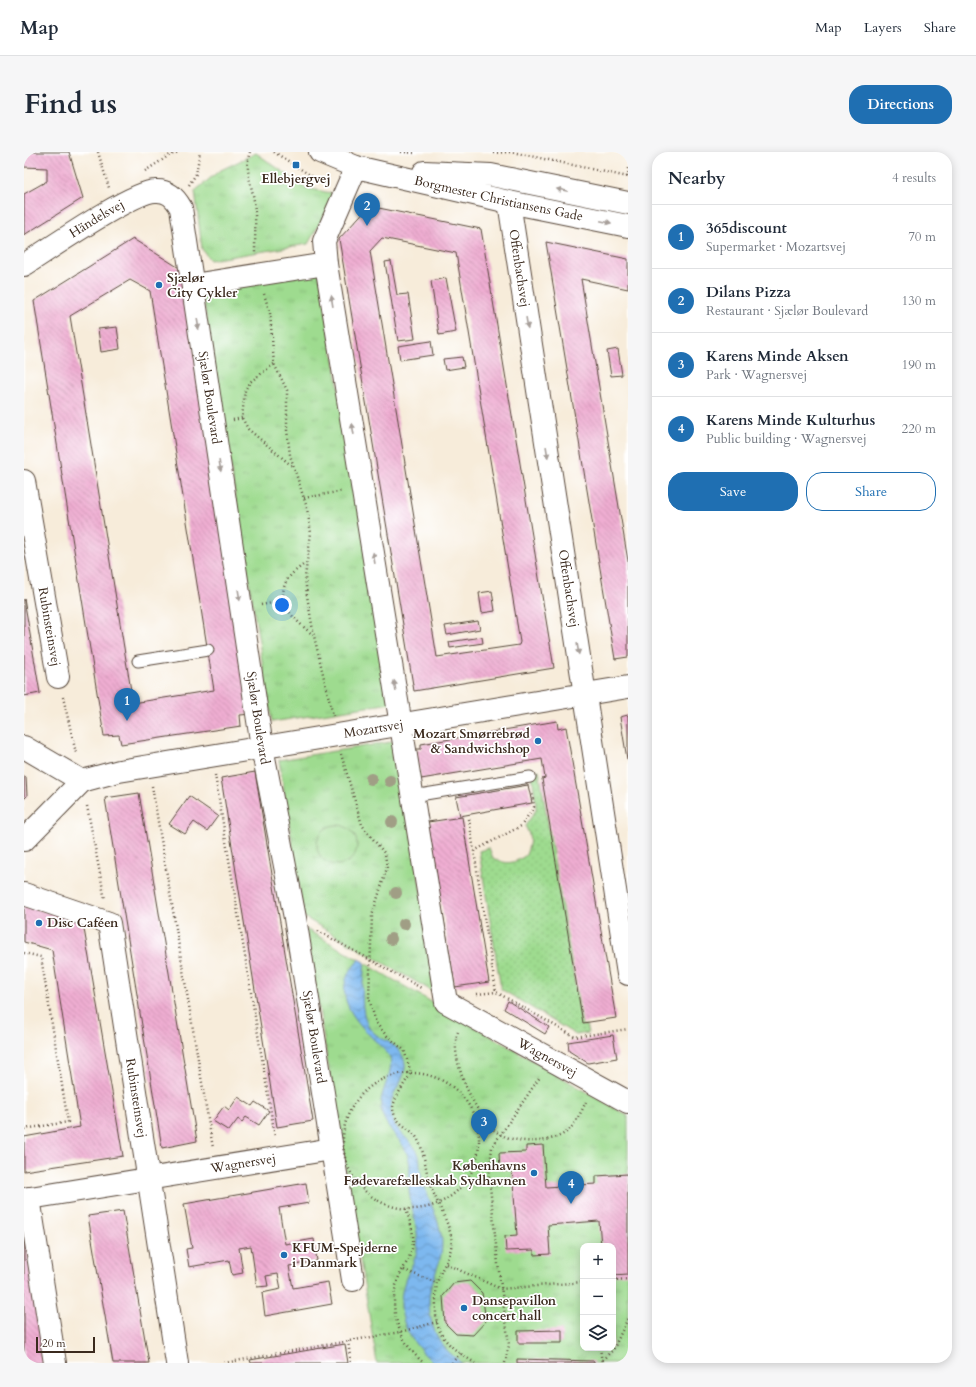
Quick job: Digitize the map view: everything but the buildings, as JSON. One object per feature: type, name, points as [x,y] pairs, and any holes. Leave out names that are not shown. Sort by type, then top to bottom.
[{"type":"street","name":"Borgmester Christiansens Gade","points":[[320,152],[363,168],[509,202],[628,226]]},
{"type":"street","points":[[363,168],[324,240],[326,264],[446,1002]]},
{"type":"street","name":"Borgmester Christiansens Gade","points":[[363,168],[491,175],[628,203]]},
{"type":"street","name":"Händelsvej","points":[[24,265],[116,208],[144,193],[155,191],[165,192],[175,197]]},
{"type":"street","name":"Sjælør Boulevard","points":[[175,197],[181,208],[193,285],[243,645],[295,918],[332,1149]]},
{"type":"street","name":"Offenbachsvej","points":[[509,202],[628,974]]},
{"type":"street","points":[[193,285],[326,264]]},
{"type":"street","name":"Rubinsteinsvej","points":[[24,481],[58,677]]},
{"type":"street","name":"Mozartsvej","points":[[82,781],[119,771],[628,687]]},
{"type":"street","points":[[24,747],[82,781],[24,840]]},
{"type":"street","points":[[24,894],[109,923]]},
{"type":"street","name":"Rubinsteinsvej","points":[[109,923],[178,1363]]},
{"type":"street","name":"Wagnersvej","points":[[446,1002],[628,1102]]},
{"type":"street","points":[[332,1149],[353,1280]]},
{"type":"street","name":"Wagnersvej","points":[[27,1198],[332,1149]]},
{"type":"street","points":[[27,1198],[55,1363]]},
{"type":"lane","points":[[138,661],[208,650]]},
{"type":"lane","points":[[413,796],[530,777]]},
{"type":"path","points":[[98,152],[116,208]]},
{"type":"path","points":[[175,197],[191,184],[196,174],[200,152]]},
{"type":"path","points":[[250,152],[248,158],[248,171],[254,201],[255,260],[270,313],[274,364],[288,390],[287,430],[292,466],[304,498],[311,533],[305,577],[314,636],[338,735],[342,759],[362,825],[385,854],[387,868],[372,916],[369,998],[376,1023],[386,1035],[404,1050],[411,1073],[393,1106],[394,1113],[397,1120],[416,1136],[424,1154],[426,1172],[438,1204],[445,1216],[452,1242],[446,1264],[437,1283],[435,1323],[443,1338],[460,1353],[475,1363]]},
{"type":"path","points":[[518,152],[523,155]]},
{"type":"path","points":[[626,177],[628,168]]},
{"type":"path","points":[[274,364],[250,382],[245,390],[242,418],[248,429],[292,466]]},
{"type":"path","points":[[304,498],[363,488]]},
{"type":"path","points":[[306,563],[286,582],[283,592],[284,601],[290,614],[314,636]]},
{"type":"path","points":[[58,677],[82,781],[109,923]]},
{"type":"path","points":[[212,756],[279,1157]]},
{"type":"path","points":[[149,766],[216,1168]]},
{"type":"path","points":[[474,851],[521,826],[534,807],[530,777]]},
{"type":"path","points":[[469,819],[496,992],[575,1037],[628,1029]]},
{"type":"path","points":[[295,918],[446,1002]]},
{"type":"path","points":[[24,953],[41,957],[68,1122],[24,1129]]},
{"type":"path","points":[[465,1012],[455,1044],[458,1062],[464,1080],[481,1114],[493,1130],[500,1134],[524,1141],[540,1142],[555,1138],[568,1130],[578,1117],[595,1084]]},
{"type":"path","points":[[506,1363],[508,1345],[489,1176],[492,1147],[552,1060]]},
{"type":"path","points":[[411,1073],[439,1079],[451,1086],[462,1096],[470,1107],[478,1134],[478,1149],[475,1163],[469,1176],[461,1187],[438,1204],[422,1208],[406,1209],[386,1204],[367,1193],[360,1186],[348,1168],[343,1139],[345,1123],[350,1112],[356,1101],[366,1090],[387,1077],[411,1073]]},
{"type":"path","points":[[406,1209],[413,1244],[410,1256],[399,1279],[396,1291],[396,1315],[400,1332],[414,1354],[424,1363]]},
{"type":"path","points":[[446,1264],[501,1289],[580,1282]]},
{"type":"path","points":[[404,1270],[408,1273],[437,1283]]},
{"type":"path","points":[[616,1280],[628,1279]]},
{"type":"path","points":[[602,1362],[613,1350],[628,1318]]},
{"type":"path","points":[[224,1363],[404,1332],[435,1323]]},
{"type":"path","points":[[348,1341],[351,1363]]},
{"type":"path","points":[[600,1351],[602,1362]]},
{"type":"path","points":[[452,1363],[460,1353]]},
{"type":"green space","points":[[256,153],[306,188],[336,194],[308,244],[210,260],[202,249],[195,191],[219,171]]},
{"type":"green space","points":[[319,270],[391,703],[272,722],[202,291]]},
{"type":"green space","points":[[397,741],[437,994],[304,917],[279,760]]},
{"type":"green space","points":[[539,770],[582,1026],[586,1025],[588,1033],[576,1035],[501,989],[479,851],[489,848],[493,858],[502,862],[514,862],[526,855],[530,840],[529,833],[525,826],[536,810],[532,772]]},
{"type":"green space","points":[[337,825],[351,831],[357,845],[351,859],[337,865],[323,859],[317,845],[323,831]]},
{"type":"green space","points":[[306,929],[628,1116],[628,1363],[377,1363]]},
{"type":"water","points":[[359,959],[365,962],[362,1002],[366,1022],[371,1030],[392,1044],[401,1053],[405,1064],[402,1078],[392,1100],[390,1108],[391,1116],[396,1127],[418,1153],[420,1171],[425,1189],[437,1219],[441,1234],[441,1253],[430,1292],[430,1317],[439,1340],[450,1353],[462,1363],[434,1363],[425,1355],[411,1338],[403,1318],[401,1296],[405,1280],[416,1254],[418,1242],[409,1190],[410,1164],[404,1147],[386,1123],[381,1110],[382,1096],[390,1069],[391,1062],[389,1055],[355,1019],[345,997],[345,986],[348,974]]},
{"type":"place","name":"Ellebjergvej","points":[[296,165]]},
{"type":"place","name":"Dilans Pizza","points":[[367,226]]},
{"type":"place","name":"Sjælør City Cykler","points":[[159,285]]},
{"type":"place","name":"365discount","points":[[127,721]]},
{"type":"place","name":"Mozart Smørrebrød & Sandwichshop","points":[[538,741]]},
{"type":"place","name":"Disc Caféen","points":[[39,923]]},
{"type":"place","name":"Karens Minde Aksen","points":[[484,1142]]},
{"type":"place","name":"Københavns Fødevarefællesskab Sydhavnen","points":[[534,1173]]},
{"type":"place","name":"Karens Minde Kulturhus","points":[[571,1204]]},
{"type":"place","name":"KFUM-Spejderne i Danmark","points":[[284,1255]]},
{"type":"place","name":"Dansepavillon concert hall","points":[[464,1308]]}]
